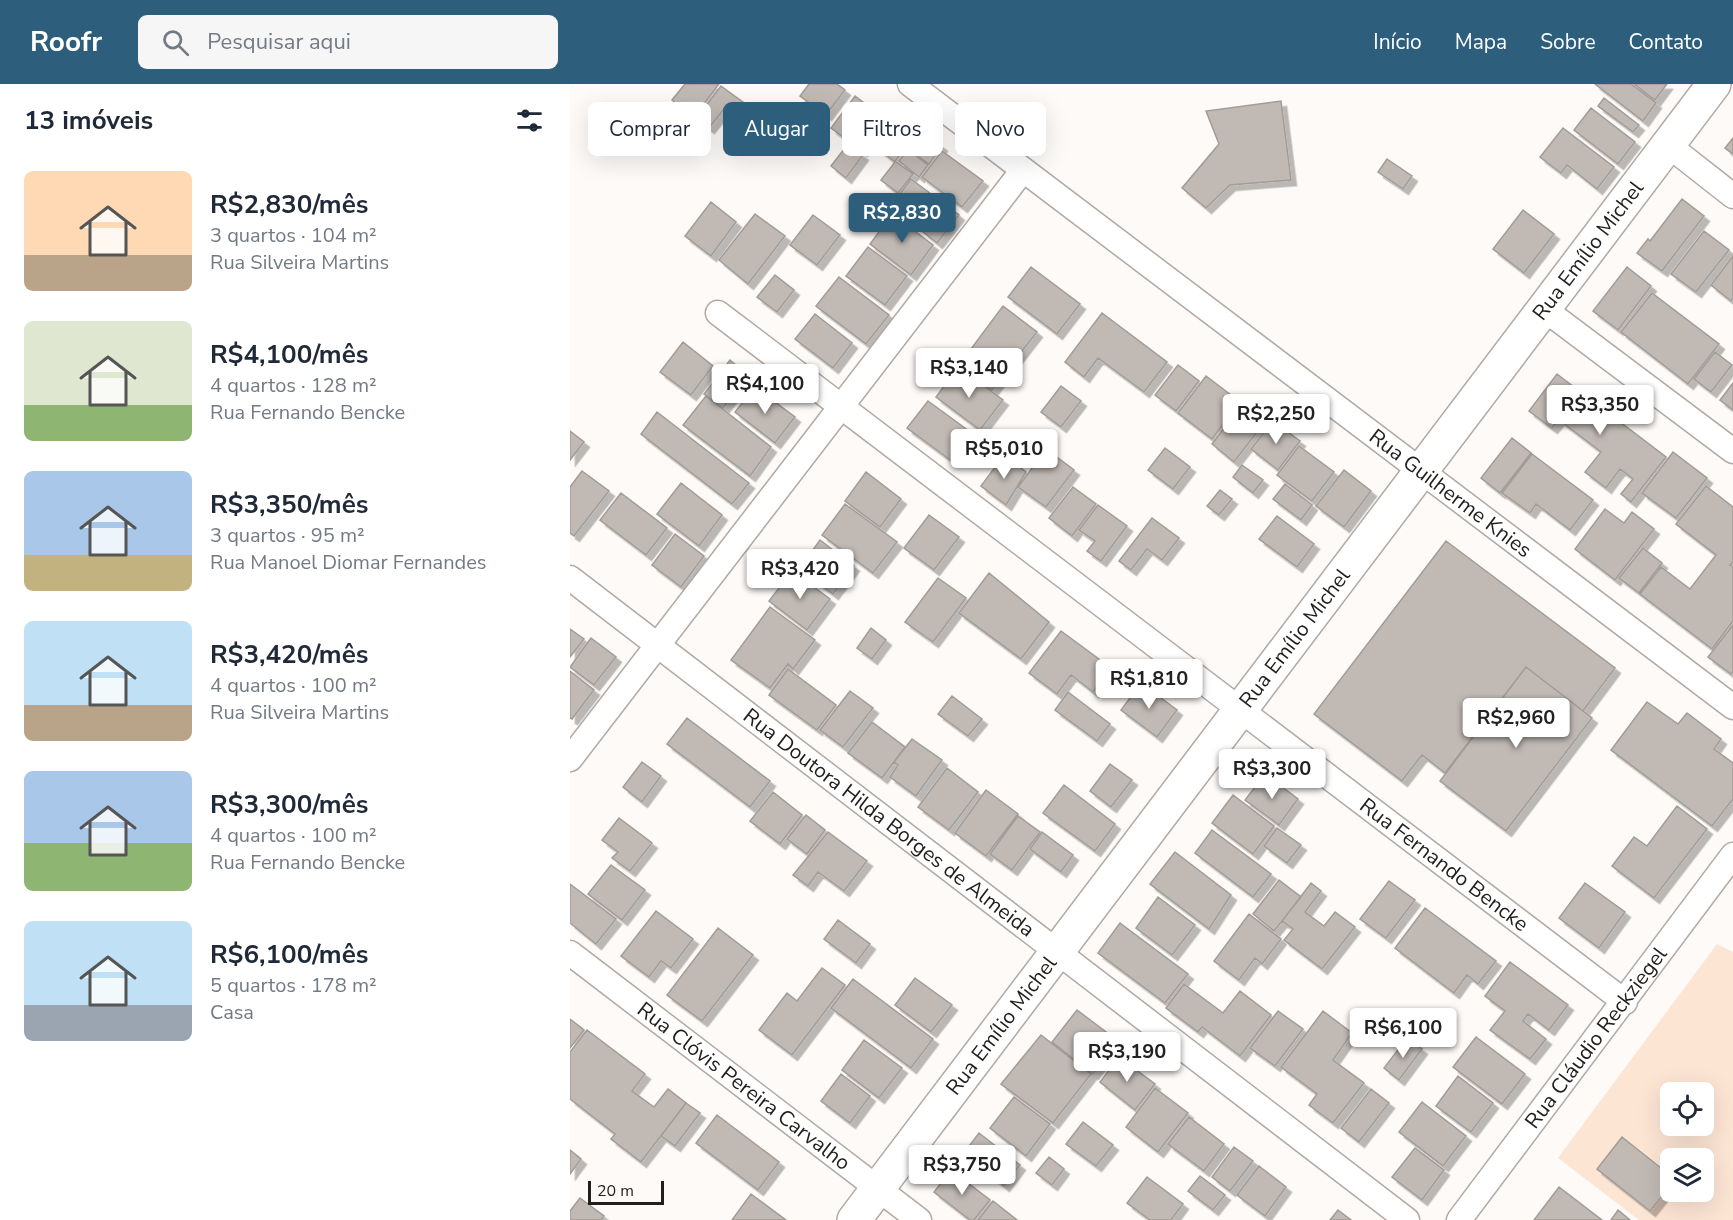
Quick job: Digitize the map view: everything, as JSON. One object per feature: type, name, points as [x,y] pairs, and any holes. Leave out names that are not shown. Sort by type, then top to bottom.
[{"type":"street","name":"Rua Guilherme Knies","points":[[910,84],[1733,707]]},
{"type":"street","name":"Rua Emílio Michel","points":[[854,1220],[1242,711],[1714,84]]},
{"type":"street","points":[[1668,146],[1733,196]]},
{"type":"street","points":[[570,759],[1023,170]]},
{"type":"street","points":[[1544,309],[1733,451]]},
{"type":"street","name":"Rua Fernando Bencke","points":[[718,314],[1625,1002]]},
{"type":"street","name":"Rua Doutora Hilda Borges de Almeida","points":[[570,578],[1407,1220]]},
{"type":"street","name":"Rua Cláudio Reckziegel","points":[[1460,1220],[1733,855]]},
{"type":"street","name":"Rua Clóvis Pereira Carvalho","points":[[570,952],[919,1220]]},
{"type":"shaded area","points":[[1717,944],[1733,952],[1733,1220],[1639,1220],[1558,1158]]},
{"type":"building","points":[[685,84],[719,84],[705,102],[675,102],[672,100]]},
{"type":"building","points":[[809,84],[837,84],[845,90],[830,110],[830,102],[808,102],[800,96]]},
{"type":"building","points":[[1595,84],[1631,84],[1656,103],[1643,121]]},
{"type":"building","points":[[1634,84],[1667,84],[1655,100]]},
{"type":"building","points":[[721,86],[743,102],[723,102],[723,110],[711,125],[711,102],[709,102]]},
{"type":"building","points":[[855,96],[863,102],[850,102]]},
{"type":"building","points":[[1604,98],[1639,125],[1633,132],[1598,106]]},
{"type":"building","points":[[1281,101],[1291,180],[1230,185],[1206,208],[1182,188],[1219,144],[1206,111]]},
{"type":"building","points":[[1591,108],[1635,142],[1618,164],[1574,130]]},
{"type":"building","points":[[842,113],[842,136],[831,128]]},
{"type":"building","points":[[1563,128],[1614,167],[1597,189],[1567,165],[1561,173],[1540,157]]},
{"type":"building","points":[[1733,138],[1733,154],[1725,148]]},
{"type":"building","points":[[842,152],[842,156],[862,156],[846,178],[831,166]]},
{"type":"building","points":[[943,152],[983,181],[962,207],[922,177],[938,156],[943,156]]},
{"type":"building","points":[[887,156],[899,156],[895,161],[913,174],[898,193],[881,180],[895,162]]},
{"type":"building","points":[[903,156],[916,156],[928,165],[919,177],[899,161]]},
{"type":"building","points":[[918,156],[935,156],[929,164]]},
{"type":"building","points":[[1387,159],[1412,176],[1403,189],[1378,172]]},
{"type":"building","points":[[911,179],[959,215],[937,243],[923,232],[933,220],[899,195]]},
{"type":"building","points":[[901,199],[930,221],[924,229],[914,221],[911,225],[892,211]]},
{"type":"building","points":[[1682,199],[1704,216],[1662,271],[1637,253],[1648,239],[1650,241]]},
{"type":"building","points":[[711,202],[736,222],[711,256],[685,236]]},
{"type":"building","points":[[1523,210],[1554,234],[1524,273],[1493,249]]},
{"type":"building","points":[[755,214],[785,236],[748,284],[719,260]]},
{"type":"building","points":[[892,214],[933,245],[911,275],[870,244]]},
{"type":"building","points":[[813,215],[840,235],[817,265],[790,245]]},
{"type":"building","points":[[1704,231],[1729,250],[1696,292],[1671,274]]},
{"type":"building","points":[[868,247],[907,276],[885,305],[846,276]]},
{"type":"building","points":[[1733,256],[1733,298],[1731,301],[1711,285]]},
{"type":"building","points":[[1031,267],[1080,304],[1057,334],[1008,297]]},
{"type":"building","points":[[1627,267],[1651,286],[1618,330],[1593,311]]},
{"type":"building","points":[[775,275],[794,290],[777,312],[757,297]]},
{"type":"building","points":[[839,277],[889,315],[866,344],[816,306]]},
{"type":"building","points":[[1652,293],[1719,344],[1688,384],[1621,332]]},
{"type":"building","points":[[1003,306],[1037,332],[992,390],[959,365]]},
{"type":"building","points":[[1102,313],[1167,362],[1144,392],[1098,358],[1084,377],[1065,362]]},
{"type":"building","points":[[815,314],[852,343],[833,368],[795,339]]},
{"type":"building","points":[[683,342],[713,366],[691,395],[660,372]]},
{"type":"building","points":[[1715,352],[1732,365],[1711,392],[1694,379]]},
{"type":"building","points":[[730,360],[748,375],[723,408],[704,394]]},
{"type":"building","points":[[1178,365],[1199,381],[1176,411],[1155,395]]},
{"type":"building","points":[[958,367],[1003,400],[980,430],[936,397]]},
{"type":"building","points":[[1557,374],[1666,457],[1631,502],[1621,494],[1633,479],[1620,469],[1606,488],[1585,472],[1601,452],[1559,420],[1552,428],[1529,411]]},
{"type":"building","points":[[1206,376],[1240,402],[1212,439],[1178,413]]},
{"type":"building","points":[[1733,383],[1733,410],[1720,400]]},
{"type":"building","points":[[1061,386],[1081,401],[1061,427],[1041,412]]},
{"type":"building","points":[[755,387],[795,417],[775,443],[735,412]]},
{"type":"building","points":[[706,396],[771,447],[750,476],[683,425]]},
{"type":"building","points":[[928,401],[973,434],[953,462],[907,428]]},
{"type":"building","points":[[1245,401],[1268,418],[1234,462],[1212,444]]},
{"type":"building","points":[[657,412],[749,483],[732,504],[641,434]]},
{"type":"building","points":[[1273,421],[1300,441],[1278,470],[1251,449]]},
{"type":"building","points":[[570,431],[584,442],[570,460]]},
{"type":"building","points":[[1512,438],[1531,453],[1500,493],[1481,478]]},
{"type":"building","points":[[1299,446],[1334,472],[1312,501],[1277,475]]},
{"type":"building","points":[[1165,448],[1190,467],[1173,489],[1148,470]]},
{"type":"building","points":[[1046,449],[1074,470],[1046,507],[1018,487]]},
{"type":"building","points":[[1673,452],[1707,478],[1676,518],[1642,493]]},
{"type":"building","points":[[1532,454],[1593,500],[1570,530],[1536,504],[1530,513],[1502,493]]},
{"type":"building","points":[[1004,455],[1026,472],[1006,505],[981,486]]},
{"type":"building","points":[[1242,465],[1263,480],[1253,493],[1233,477]]},
{"type":"building","points":[[1344,470],[1371,491],[1344,527],[1316,506]]},
{"type":"building","points":[[582,471],[609,491],[574,536],[570,533],[570,487]]},
{"type":"building","points":[[866,472],[901,499],[880,527],[845,501]]},
{"type":"building","points":[[681,483],[722,515],[699,546],[657,514]]},
{"type":"building","points":[[1285,484],[1312,505],[1301,520],[1273,499]]},
{"type":"building","points":[[1706,486],[1733,507],[1733,562],[1730,565],[1733,567],[1733,621],[1712,649],[1640,594],[1661,567],[1690,589],[1716,555],[1676,524]]},
{"type":"building","points":[[1073,487],[1096,504],[1072,536],[1049,518]]},
{"type":"building","points":[[1220,490],[1232,499],[1219,515],[1207,506]]},
{"type":"building","points":[[621,493],[667,528],[646,555],[600,520]]},
{"type":"building","points":[[845,504],[897,542],[873,573],[822,535]]},
{"type":"building","points":[[1098,505],[1127,526],[1101,561],[1087,551],[1095,541],[1079,530]]},
{"type":"building","points":[[1605,509],[1624,523],[1632,512],[1654,529],[1615,580],[1575,549]]},
{"type":"building","points":[[929,515],[959,537],[934,570],[904,548]]},
{"type":"building","points":[[1277,516],[1314,544],[1297,567],[1259,539]]},
{"type":"building","points":[[1152,518],[1179,538],[1162,560],[1147,549],[1131,570],[1119,561]]},
{"type":"building","points":[[675,534],[704,556],[681,587],[652,565]]},
{"type":"building","points":[[820,540],[854,566],[833,594],[799,569]]},
{"type":"building","points":[[1446,541],[1615,668],[1583,711],[1526,667],[1445,773],[1422,755],[1402,781],[1314,714]]},
{"type":"building","points":[[1643,548],[1662,563],[1639,593],[1619,578]]},
{"type":"building","points":[[792,571],[830,599],[807,630],[769,601]]},
{"type":"building","points":[[989,573],[1049,622],[1021,659],[959,613]]},
{"type":"building","points":[[938,578],[966,598],[933,642],[905,622]]},
{"type":"building","points":[[770,607],[815,640],[793,669],[788,664],[770,688],[731,660]]},
{"type":"building","points":[[1733,625],[1733,672],[1731,674],[1708,657]]},
{"type":"building","points":[[871,628],[886,640],[872,659],[857,648]]},
{"type":"building","points":[[570,629],[584,639],[570,657]]},
{"type":"building","points":[[1061,631],[1111,668],[1093,692],[1071,675],[1057,694],[1029,673]]},
{"type":"building","points":[[591,638],[616,657],[594,685],[570,667]]},
{"type":"building","points":[[1526,667],[1592,718],[1506,831],[1440,781]]},
{"type":"building","points":[[788,669],[836,705],[817,730],[769,695]]},
{"type":"building","points":[[570,671],[594,690],[572,719],[570,718]]},
{"type":"building","points":[[1141,683],[1177,710],[1157,737],[1121,710]]},
{"type":"building","points":[[850,691],[873,708],[843,747],[820,730]]},
{"type":"building","points":[[1068,692],[1110,724],[1097,741],[1055,710]]},
{"type":"building","points":[[952,696],[982,719],[968,736],[938,714]]},
{"type":"building","points":[[1647,702],[1678,724],[1687,713],[1721,739],[1714,749],[1733,763],[1733,799],[1712,826],[1611,750]]},
{"type":"building","points":[[687,718],[770,781],[750,807],[667,744]]},
{"type":"building","points":[[872,722],[905,747],[882,778],[848,753]]},
{"type":"building","points":[[912,739],[942,760],[916,796],[890,777],[898,765],[894,762]]},
{"type":"building","points":[[642,762],[661,776],[642,802],[623,787]]},
{"type":"building","points":[[1110,764],[1132,780],[1111,807],[1090,791]]},
{"type":"building","points":[[947,768],[978,792],[949,830],[918,807]]},
{"type":"building","points":[[1265,774],[1298,799],[1279,825],[1245,800]]},
{"type":"building","points":[[1064,785],[1115,824],[1095,851],[1043,813]]},
{"type":"building","points":[[986,790],[1018,814],[986,856],[955,833]]},
{"type":"building","points":[[773,792],[802,815],[780,844],[750,821]]},
{"type":"building","points":[[1233,795],[1274,826],[1253,854],[1212,823]]},
{"type":"building","points":[[1677,806],[1707,829],[1654,898],[1612,866],[1634,837],[1647,846]]},
{"type":"building","points":[[806,815],[825,830],[807,854],[787,839]]},
{"type":"building","points":[[1018,816],[1040,832],[1012,870],[990,854]]},
{"type":"building","points":[[619,818],[652,843],[630,871],[612,858],[618,852],[602,840]]},
{"type":"building","points":[[1277,828],[1301,845],[1287,863],[1264,846]]},
{"type":"building","points":[[1212,830],[1271,874],[1253,897],[1195,853]]},
{"type":"building","points":[[828,832],[867,861],[844,891],[818,872],[808,886],[793,875]]},
{"type":"building","points":[[1042,832],[1073,855],[1061,872],[1030,849]]},
{"type":"building","points":[[1175,852],[1231,895],[1209,929],[1150,884]]},
{"type":"building","points":[[611,865],[645,890],[622,920],[588,894]]},
{"type":"building","points":[[1279,880],[1301,897],[1274,931],[1253,914]]},
{"type":"building","points":[[1389,881],[1415,900],[1386,938],[1360,919]]},
{"type":"building","points":[[1311,883],[1321,891],[1305,912],[1324,926],[1335,912],[1355,927],[1322,969],[1284,940],[1293,929],[1282,921]]},
{"type":"building","points":[[1585,883],[1625,912],[1599,948],[1559,918]]},
{"type":"building","points":[[570,884],[616,919],[596,944],[570,923]]},
{"type":"building","points":[[1158,897],[1195,925],[1172,955],[1136,928]]},
{"type":"building","points":[[1425,908],[1496,961],[1478,984],[1467,975],[1454,993],[1395,948]]},
{"type":"building","points":[[656,911],[693,939],[671,968],[661,961],[649,977],[621,956]]},
{"type":"building","points":[[1249,914],[1281,939],[1262,964],[1255,958],[1239,980],[1214,961]]},
{"type":"building","points":[[838,920],[870,944],[856,963],[824,939]]},
{"type":"building","points":[[1120,923],[1188,974],[1165,1003],[1098,953]]},
{"type":"building","points":[[718,928],[753,955],[702,1021],[667,995]]},
{"type":"building","points":[[1510,962],[1568,1005],[1549,1030],[1528,1014],[1523,1021],[1546,1039],[1530,1059],[1490,1030],[1505,1011],[1485,996]]},
{"type":"building","points":[[822,968],[845,985],[792,1055],[759,1030],[787,993],[797,1001]]},
{"type":"building","points":[[915,978],[952,1005],[931,1032],[895,1005]]},
{"type":"building","points":[[853,979],[933,1039],[911,1068],[831,1008]]},
{"type":"building","points":[[1184,984],[1223,1013],[1240,991],[1271,1015],[1240,1056],[1202,1027],[1198,1032],[1166,1008]]},
{"type":"building","points":[[1077,1010],[1118,1041],[1093,1074],[1052,1042]]},
{"type":"building","points":[[1278,1011],[1303,1029],[1275,1066],[1250,1048]]},
{"type":"building","points":[[1323,1011],[1352,1033],[1333,1060],[1364,1083],[1333,1123],[1309,1105],[1317,1094],[1281,1067]]},
{"type":"building","points":[[570,1019],[584,1030],[570,1048]]},
{"type":"building","points":[[587,1030],[645,1074],[632,1091],[654,1107],[668,1089],[686,1103],[641,1162],[611,1139],[615,1134],[570,1099],[570,1052]]},
{"type":"building","points":[[1041,1035],[1091,1074],[1053,1123],[1001,1084]]},
{"type":"building","points":[[1476,1037],[1525,1074],[1502,1104],[1453,1067]]},
{"type":"building","points":[[1407,1038],[1422,1049],[1399,1080],[1384,1068]]},
{"type":"building","points":[[864,1040],[902,1068],[879,1098],[842,1070]]},
{"type":"building","points":[[1119,1057],[1155,1084],[1135,1110],[1100,1082]]},
{"type":"building","points":[[841,1074],[870,1096],[850,1123],[821,1101]]},
{"type":"building","points":[[1458,1076],[1493,1103],[1471,1132],[1436,1106]]},
{"type":"building","points":[[1155,1088],[1188,1113],[1158,1152],[1126,1127]]},
{"type":"building","points":[[1371,1089],[1389,1103],[1359,1142],[1341,1128]]},
{"type":"building","points":[[1014,1097],[1050,1124],[1026,1156],[990,1128]]},
{"type":"building","points":[[1422,1102],[1466,1136],[1443,1166],[1399,1132]]},
{"type":"building","points":[[686,1103],[700,1113],[675,1146],[661,1136]]},
{"type":"building","points":[[717,1115],[779,1162],[758,1190],[696,1143]]},
{"type":"building","points":[[1189,1117],[1224,1144],[1204,1171],[1168,1144]]},
{"type":"building","points":[[1083,1122],[1113,1145],[1096,1166],[1066,1144]]},
{"type":"building","points":[[979,1133],[1020,1165],[1004,1186],[963,1154]]},
{"type":"building","points":[[1622,1137],[1660,1167],[1660,1199],[1650,1211],[1597,1169]]},
{"type":"building","points":[[1234,1147],[1253,1161],[1230,1191],[1212,1177]]},
{"type":"building","points":[[1415,1148],[1444,1170],[1422,1200],[1392,1177]]},
{"type":"building","points":[[570,1150],[581,1159],[570,1174]]},
{"type":"building","points":[[1049,1157],[1064,1169],[1052,1185],[1036,1173]]},
{"type":"building","points":[[1259,1166],[1286,1187],[1265,1216],[1237,1195]]},
{"type":"building","points":[[951,1170],[990,1200],[974,1220],[970,1220],[934,1192]]},
{"type":"building","points":[[1200,1176],[1225,1195],[1213,1210],[1188,1191]]},
{"type":"building","points":[[1147,1177],[1183,1204],[1171,1220],[1150,1220],[1127,1203]]},
{"type":"building","points":[[1559,1187],[1602,1220],[1534,1220]]},
{"type":"building","points":[[751,1194],[786,1220],[732,1220]]},
{"type":"building","points":[[580,1198],[604,1216],[601,1220],[570,1220],[570,1211]]},
{"type":"building","points":[[993,1201],[1017,1220],[978,1220]]},
{"type":"building","points":[[1338,1210],[1351,1220],[1330,1220]]},
{"type":"building","points":[[1618,1210],[1630,1220],[1611,1220]]}]
